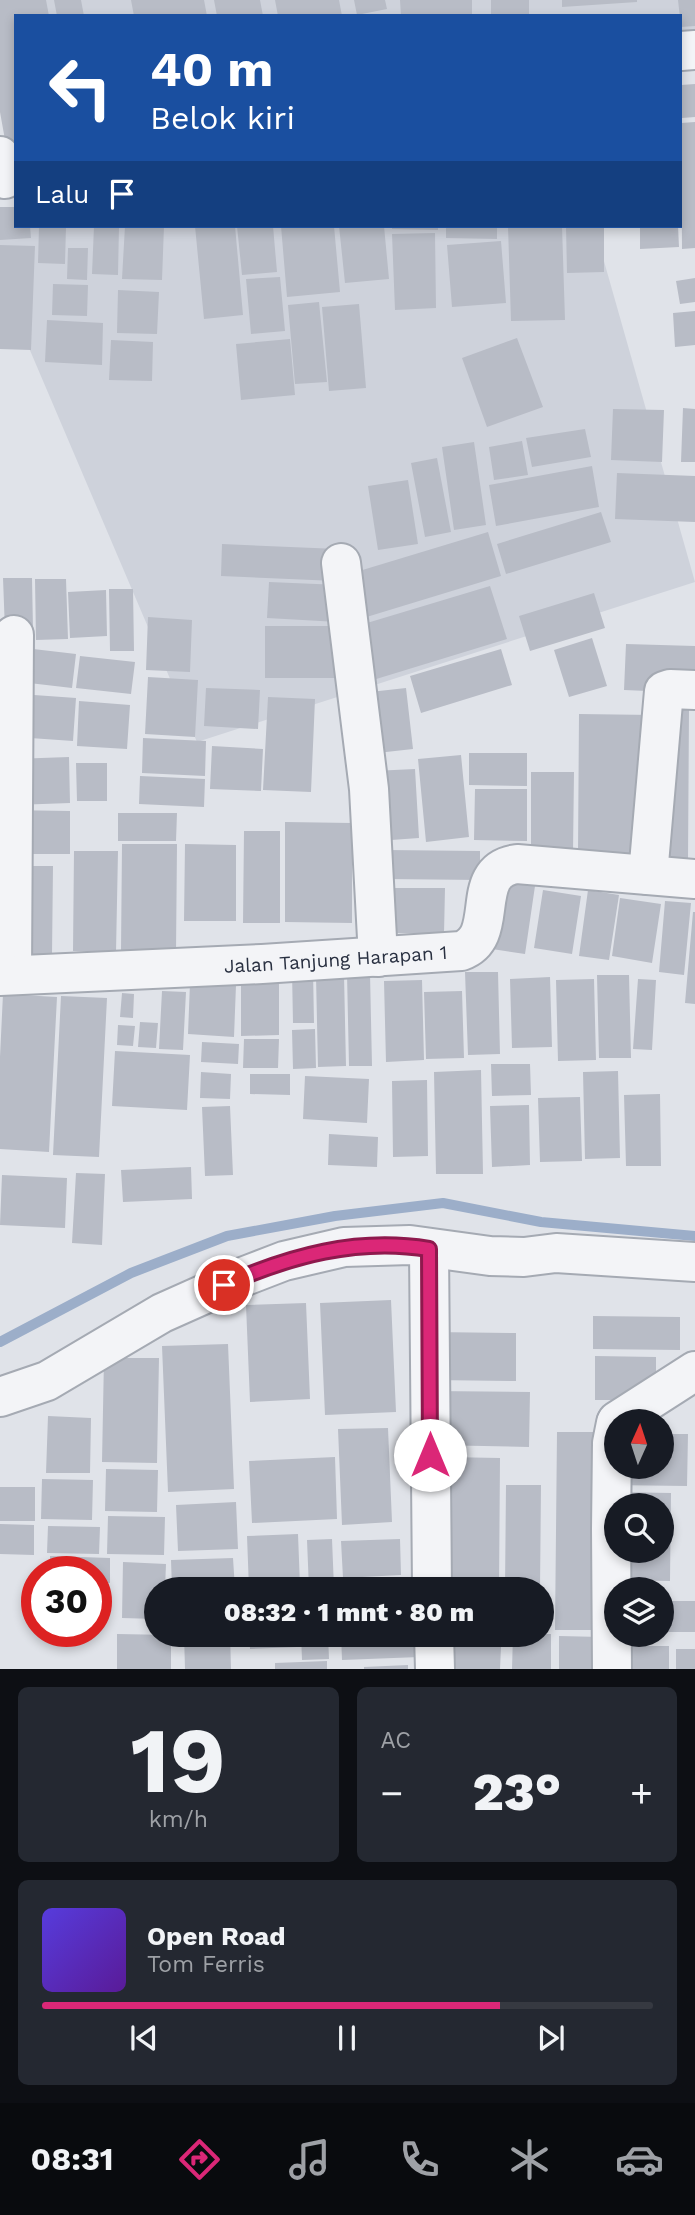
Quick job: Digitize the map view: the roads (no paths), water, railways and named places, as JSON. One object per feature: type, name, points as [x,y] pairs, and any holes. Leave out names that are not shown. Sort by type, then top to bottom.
[{"type":"street","points":[[341,563],[369,789],[377,957]]},
{"type":"street","points":[[6,976],[14,635]]},
{"type":"street","points":[[648,875],[664,691],[695,690]]},
{"type":"street","name":"Jalan Tanjung Harapan 1","points":[[6,976],[461,951],[478,938],[495,873],[503,866],[517,864],[695,879]]},
{"type":"street","points":[[0,1397],[47,1381],[162,1313],[284,1261],[344,1247],[410,1245],[524,1257],[556,1253],[695,1262]]},
{"type":"street","points":[[429,1249],[432,1577]]},
{"type":"street","points":[[637,1409],[695,1371]]},
{"type":"street","points":[[611,1479],[612,1669]]},
{"type":"street","points":[[434,1647],[435,1669]]},
{"type":"waterway","points":[[0,1342],[131,1273],[227,1236],[335,1216],[443,1203],[541,1222],[695,1236]]}]
